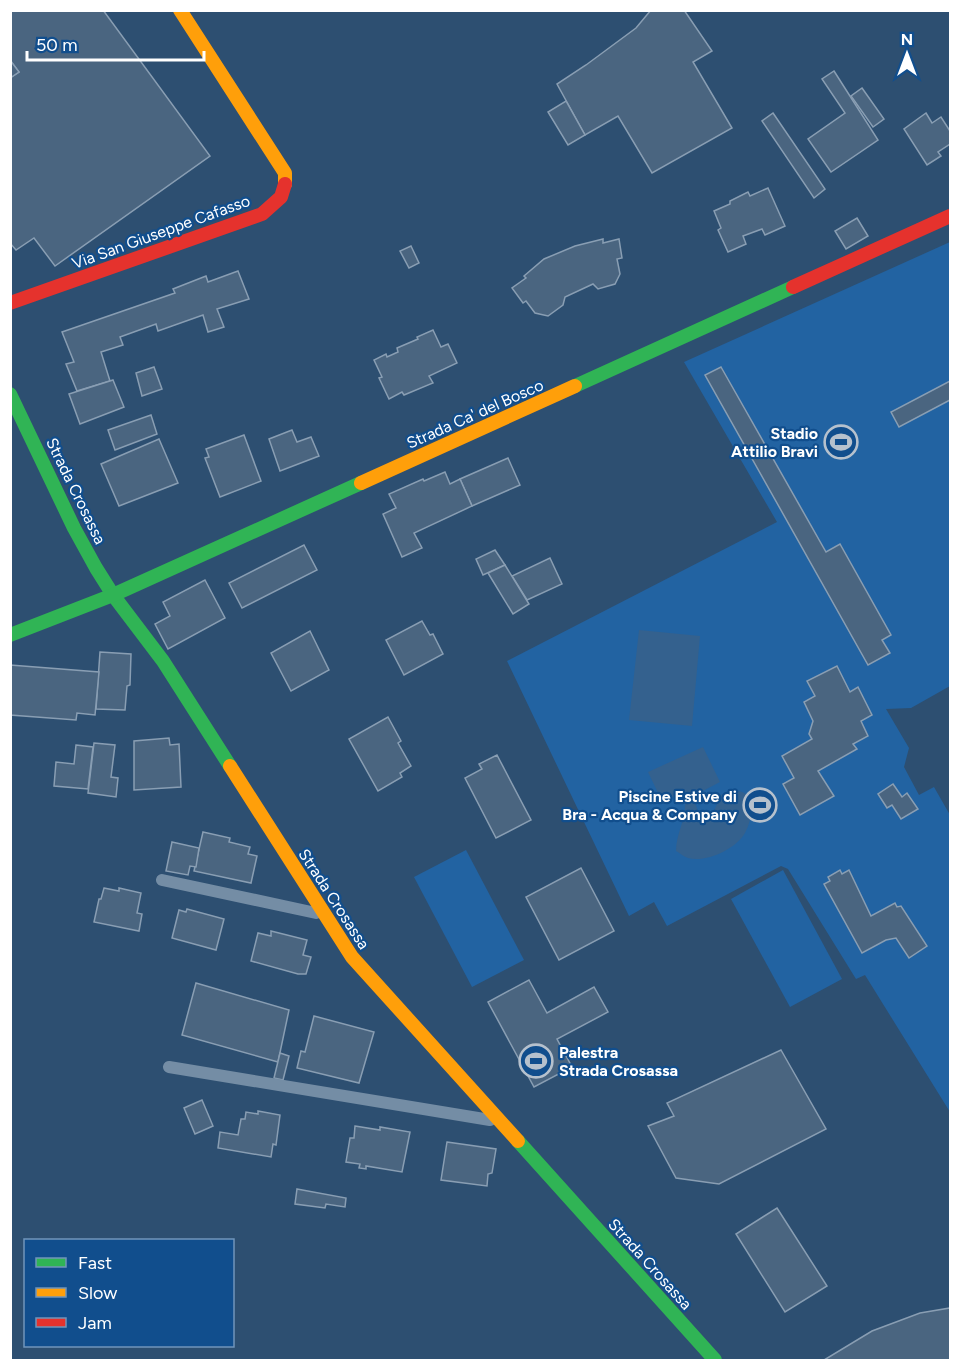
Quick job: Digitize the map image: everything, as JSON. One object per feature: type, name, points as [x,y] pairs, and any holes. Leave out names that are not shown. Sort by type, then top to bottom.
[{"type":"street","name":"Via San Giuseppe Cafasso","points":[[10,303],[262,214],[278,202],[287,185],[285,173],[180,10]]},
{"type":"street","name":"Strada Ca' del Bosco","points":[[10,635],[113,595],[951,216]]},
{"type":"street","name":"Strada Crosassa","points":[[10,394],[74,528],[113,595],[164,661],[323,915],[352,957],[715,1360]]},
{"type":"lane","points":[[162,880],[323,915]]},
{"type":"lane","points":[[169,1067],[500,1122]]},
{"type":"shaded area","name":"Piscine Estive di Bra - Acqua & Company","points":[[950,242],[950,686],[911,708],[886,709],[909,748],[904,767],[919,795],[934,787],[950,815],[950,1112],[865,975],[856,979],[788,869],[781,866],[667,926],[654,902],[629,916],[507,661],[777,522],[684,362]]},
{"type":"shaded area","points":[[639,630],[700,636],[692,726],[629,720]]},
{"type":"shaded area","points":[[703,747],[720,782],[697,794],[695,803],[698,811],[708,815],[714,811],[721,795],[740,791],[750,800],[751,816],[745,833],[735,844],[712,857],[695,859],[676,851],[685,803],[673,798],[661,799],[648,772]]},
{"type":"shaded area","points":[[466,850],[524,960],[472,987],[414,877]]},
{"type":"shaded area","points":[[783,870],[842,979],[790,1007],[731,899]]},
{"type":"building","points":[[10,10],[103,10],[210,156],[55,266],[34,238],[16,250],[10,243],[10,78],[19,72],[10,60]]},
{"type":"building","points":[[651,10],[684,10],[712,51],[693,62],[732,128],[652,173],[618,116],[585,135],[557,84],[636,28]]},
{"type":"building","points":[[10,60],[19,72],[10,78]]},
{"type":"building","points":[[834,71],[878,140],[831,172],[808,139],[845,113],[822,79]]},
{"type":"building","points":[[862,88],[884,119],[873,127],[851,96]]},
{"type":"building","points":[[566,101],[585,135],[568,145],[548,112]]},
{"type":"building","points":[[773,113],[825,189],[814,198],[762,121]]},
{"type":"building","points":[[926,113],[932,123],[941,117],[950,131],[950,144],[938,152],[941,156],[927,165],[904,129]]},
{"type":"building","points":[[768,188],[785,226],[765,235],[762,229],[743,236],[746,244],[728,252],[718,230],[721,228],[714,211],[748,192],[750,196]]},
{"type":"building","points":[[857,218],[868,236],[846,249],[835,231]]},
{"type":"building","points":[[603,239],[603,243],[619,239],[622,258],[617,259],[620,274],[615,284],[598,289],[593,284],[565,297],[563,305],[548,316],[535,313],[526,301],[523,303],[512,288],[526,278],[524,276],[544,259],[575,246]]},
{"type":"building","points":[[411,246],[419,263],[409,268],[400,251]]},
{"type":"building","points":[[238,271],[249,299],[217,309],[224,327],[208,332],[203,315],[158,331],[156,324],[120,337],[123,345],[101,352],[110,381],[77,391],[66,364],[74,362],[62,332],[175,293],[173,289],[206,276],[208,282]]},
{"type":"building","points":[[433,330],[441,347],[448,344],[457,363],[429,376],[433,383],[404,395],[402,392],[389,399],[374,360],[386,354],[387,357],[398,352],[397,348]]},
{"type":"building","points":[[154,367],[162,389],[142,396],[136,373]]},
{"type":"building","points":[[721,367],[826,552],[840,544],[891,635],[882,640],[890,653],[868,665],[705,375]]},
{"type":"building","points":[[113,380],[124,407],[80,424],[69,394]]},
{"type":"building","points":[[950,381],[950,400],[899,427],[891,412]]},
{"type":"building","points":[[151,415],[157,434],[115,450],[108,430]]},
{"type":"building","points":[[292,430],[297,442],[311,437],[319,456],[280,471],[269,439]]},
{"type":"building","points":[[244,435],[261,481],[220,497],[205,458],[209,457],[206,449]]},
{"type":"building","points":[[159,439],[178,483],[119,506],[101,464]]},
{"type":"building","points":[[508,458],[520,485],[472,506],[460,479]]},
{"type":"building","points":[[445,472],[450,484],[460,479],[472,506],[414,533],[422,548],[402,557],[383,514],[396,508],[389,494]]},
{"type":"building","points":[[304,545],[317,570],[242,608],[229,583]]},
{"type":"building","points":[[495,550],[505,565],[483,575],[476,559]]},
{"type":"building","points":[[550,558],[562,584],[527,600],[512,576]]},
{"type":"building","points":[[505,565],[529,604],[513,614],[488,573]]},
{"type":"building","points":[[205,580],[225,618],[168,649],[155,624],[170,616],[163,602]]},
{"type":"building","points":[[422,621],[430,635],[433,634],[443,654],[404,675],[386,640]]},
{"type":"building","points":[[310,631],[329,670],[291,691],[271,653]]},
{"type":"building","points":[[100,652],[131,654],[130,685],[127,686],[125,710],[96,709]]},
{"type":"building","points":[[10,665],[99,672],[95,715],[77,713],[76,720],[10,715]]},
{"type":"building","points":[[837,666],[850,692],[858,687],[872,715],[861,721],[868,736],[853,744],[857,749],[818,771],[834,796],[800,815],[783,784],[794,778],[782,756],[812,739],[809,734],[813,721],[804,702],[815,696],[807,681]]},
{"type":"building","points":[[388,717],[401,741],[398,743],[411,766],[400,773],[402,777],[378,791],[349,739]]},
{"type":"building","points":[[169,738],[170,745],[179,744],[181,787],[134,790],[134,741]]},
{"type":"building","points":[[94,743],[115,745],[111,777],[118,778],[116,797],[88,793]]},
{"type":"building","points":[[76,745],[93,747],[88,789],[54,786],[56,762],[74,764]]},
{"type":"building","points":[[497,755],[531,820],[496,838],[465,778],[482,769],[479,764]]},
{"type":"building","points":[[893,784],[902,797],[907,793],[918,809],[901,819],[892,805],[887,808],[878,794]]},
{"type":"building","points":[[203,832],[230,838],[229,842],[250,847],[248,854],[257,856],[251,883],[194,871]]},
{"type":"building","points":[[172,842],[199,848],[196,867],[190,866],[188,875],[166,871]]},
{"type":"building","points":[[581,868],[614,931],[559,960],[526,897]]},
{"type":"building","points":[[840,870],[842,874],[849,870],[871,916],[895,903],[897,907],[901,906],[927,946],[909,958],[896,938],[886,940],[862,953],[824,884],[830,881],[828,877]]},
{"type":"building","points":[[104,888],[119,891],[119,888],[141,893],[137,913],[142,914],[139,931],[94,922]]},
{"type":"building","points":[[187,909],[224,919],[216,950],[172,938],[179,910],[186,912]]},
{"type":"building","points":[[271,931],[307,940],[303,955],[311,957],[306,974],[298,974],[251,961],[258,933],[271,936]]},
{"type":"building","points":[[529,980],[547,1013],[594,987],[608,1012],[557,1039],[572,1067],[534,1087],[488,1002]]},
{"type":"building","points":[[196,983],[289,1010],[278,1062],[182,1035]]},
{"type":"building","points":[[314,1016],[374,1032],[359,1083],[297,1068],[301,1051],[305,1052]]},
{"type":"building","points":[[781,1050],[826,1129],[719,1184],[676,1178],[648,1126],[674,1116],[667,1103]]},
{"type":"building","points":[[280,1053],[289,1056],[283,1080],[274,1078]]},
{"type":"building","points":[[202,1100],[213,1126],[195,1134],[184,1108]]},
{"type":"building","points":[[258,1111],[280,1115],[276,1145],[273,1144],[271,1157],[218,1148],[220,1132],[238,1135],[241,1119],[245,1119],[246,1112],[258,1114]]},
{"type":"building","points":[[355,1126],[410,1132],[402,1172],[366,1166],[366,1169],[359,1168],[360,1164],[346,1162],[350,1138],[354,1138]]},
{"type":"building","points":[[447,1142],[496,1149],[492,1173],[488,1174],[487,1186],[441,1180]]},
{"type":"building","points":[[297,1189],[346,1198],[345,1207],[326,1204],[325,1208],[295,1204]]},
{"type":"building","points":[[777,1208],[827,1286],[785,1312],[736,1234]]},
{"type":"building","points":[[950,1308],[950,1360],[824,1360],[872,1331],[920,1313]]},
{"type":"traffic: fast","points":[[575,386],[793,287]]},
{"type":"traffic: fast","points":[[10,394],[74,528],[96,568],[113,595],[163,661],[230,766]]},
{"type":"traffic: fast","points":[[10,635],[113,595],[361,483]]},
{"type":"traffic: fast","points":[[518,1141],[715,1360]]},
{"type":"traffic: slow","points":[[180,10],[285,173],[285,184]]},
{"type":"traffic: slow","points":[[361,483],[575,386]]},
{"type":"traffic: slow","points":[[230,766],[352,957],[518,1141]]},
{"type":"traffic: jam","points":[[10,303],[262,214],[281,197],[285,184]]},
{"type":"traffic: jam","points":[[793,287],[950,216]]},
{"type":"place","name":"Stadio Attilio Bravi","points":[[841,442]]},
{"type":"place","name":"Piscine Estive di Bra - Acqua & Company","points":[[760,805]]},
{"type":"place","name":"Palestra Strada Crosassa","points":[[536,1061]]}]
